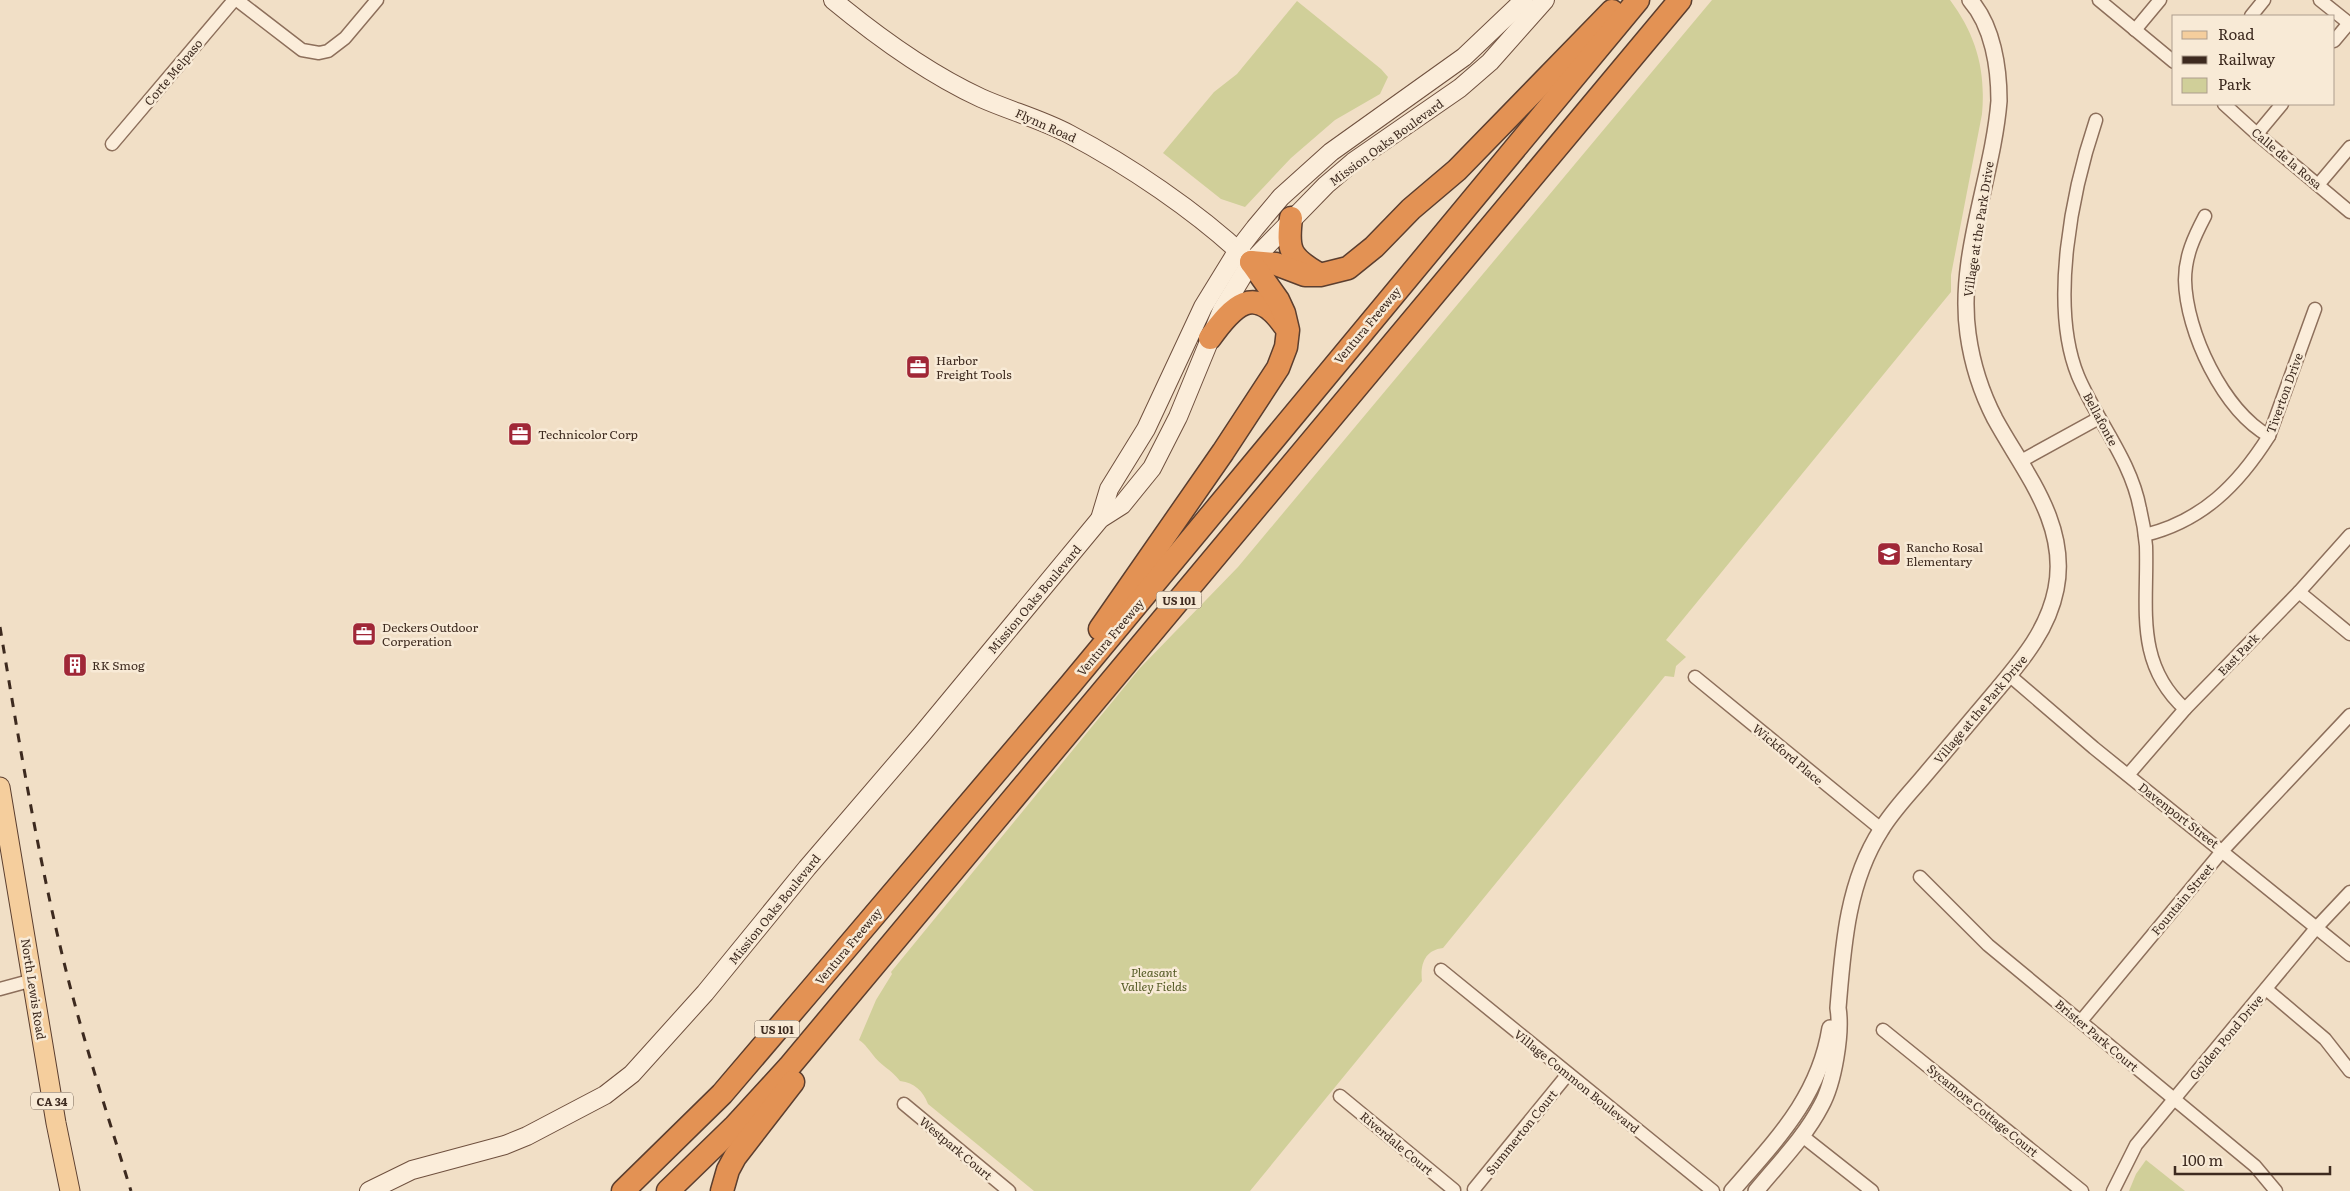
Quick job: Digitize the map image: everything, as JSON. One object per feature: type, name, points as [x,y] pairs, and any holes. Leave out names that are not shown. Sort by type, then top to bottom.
[{"type":"highway","points":[[1245,256],[1276,264],[1304,275],[1320,275],[1348,268],[1374,248],[1411,209],[1457,170],[1612,11],[1627,0]]},
{"type":"highway","name":"Ventura Freeway","points":[[623,1191],[722,1094],[1032,730],[1638,0]]},
{"type":"highway","name":"US 101","points":[[668,1191],[742,1118],[789,1067],[1680,0]]},
{"type":"highway","points":[[1291,218],[1289,238],[1293,255],[1300,263],[1320,275]]},
{"type":"highway","points":[[1032,730],[1278,368],[1286,348],[1288,330],[1284,313],[1278,300],[1245,256]]},
{"type":"highway","points":[[1210,338],[1235,307],[1253,301],[1277,314],[1288,330]]},
{"type":"highway","points":[[722,1191],[728,1170],[735,1157],[794,1081],[869,971]]},
{"type":"main road","name":"Flynn Road","points":[[833,0],[883,40],[934,73],[982,98],[1066,132],[1104,153],[1134,173],[1245,256]]},
{"type":"main road","name":"Mission Oaks Boulevard","points":[[1100,519],[1109,490],[1146,429],[1203,308],[1245,256],[1281,198],[1302,176],[1358,131],[1464,57],[1524,0]]},
{"type":"main road","name":"Mission Oaks Boulevard","points":[[369,1191],[412,1170],[505,1145],[528,1136],[605,1095],[632,1074],[706,993],[807,868],[922,734],[1100,519],[1122,505],[1152,468],[1178,417],[1210,338],[1233,290],[1245,256],[1291,218],[1326,184],[1353,162],[1434,107],[1478,72],[1507,45],[1545,0]]},
{"type":"main road","name":"North Lewis Road","points":[[1,797],[56,1122],[70,1191]]},
{"type":"street","points":[[235,0],[302,50],[310,53],[322,53],[333,48],[345,38],[377,0]]},
{"type":"street","name":"Corte Melpaso","points":[[112,144],[235,0]]},
{"type":"street","name":"Village at the Park Drive","points":[[1756,1191],[1801,1135],[1822,1105],[1833,1070],[1839,1028],[1838,1008],[1848,915],[1865,860],[1881,829],[2019,666],[2038,638],[2050,614],[2057,588],[2059,560],[2054,530],[2041,496],[1985,397],[1971,355],[1967,331],[1967,286],[1999,101],[1998,73],[1990,37],[1970,0]]},
{"type":"street","points":[[2099,0],[2172,60]]},
{"type":"street","points":[[2135,30],[2160,0]]},
{"type":"street","points":[[2252,15],[2264,0]]},
{"type":"street","points":[[2320,0],[2349,24],[2335,40]]},
{"type":"street","name":"Calle de la Rosa","points":[[2225,105],[2350,212]]},
{"type":"street","points":[[2257,134],[2281,105]]},
{"type":"street","name":"Bellafonte","points":[[2096,120],[2088,146],[2067,247],[2064,292],[2066,332],[2078,375],[2099,418],[2131,475],[2140,506],[2145,535],[2146,634],[2157,670],[2175,700],[2185,709]]},
{"type":"street","points":[[2318,185],[2350,147]]},
{"type":"street","points":[[2205,216],[2190,245],[2185,280],[2189,315],[2205,356],[2226,394],[2246,418],[2269,436]]},
{"type":"street","name":"Tiverton Drive","points":[[2145,535],[2161,531],[2195,515],[2228,490],[2257,455],[2269,436],[2315,309]]},
{"type":"street","points":[[2021,461],[2099,418]]},
{"type":"street","name":"East Park","points":[[2128,775],[2185,709],[2300,592],[2350,536]]},
{"type":"street","points":[[2300,592],[2350,634]]},
{"type":"street","name":"Davenport Street","points":[[2009,676],[2128,775],[2350,954]]},
{"type":"street","name":"Wickford Place","points":[[1695,677],[1881,829]]},
{"type":"street","name":"Fountain Street","points":[[2081,1022],[2223,850],[2350,715]]},
{"type":"street","name":"Brister Park Court","points":[[1920,877],[1988,945],[2255,1166],[2276,1191]]},
{"type":"street","name":"Golden Pond Drive","points":[[2113,1191],[2136,1145],[2317,927],[2350,892]]},
{"type":"street","name":"Village Common Boulevard","points":[[1441,970],[1712,1191]]},
{"type":"street","points":[[0,989],[33,980]]},
{"type":"street","points":[[2266,989],[2325,1038],[2350,1071]]},
{"type":"street","name":"Village at the Park Drive","points":[[1732,1191],[1791,1121],[1809,1093],[1827,1045],[1832,1018],[1838,1008]]},
{"type":"street","name":"Sycamore Cottage Court","points":[[1884,1030],[2082,1191]]},
{"type":"street","name":"Summerton Court","points":[[1474,1190],[1568,1074]]},
{"type":"street","name":"Riverdale Court","points":[[1340,1096],[1453,1190]]},
{"type":"street","name":"Westpark Court","points":[[904,1104],[1009,1191]]},
{"type":"street","points":[[1801,1135],[1872,1191]]},
{"type":"street","points":[[1453,1190],[1465,1186],[1474,1190]]},
{"type":"green space","name":"Pleasant Valley Fields","points":[[1712,0],[1950,0],[1967,26],[1973,40],[1980,68],[1983,98],[1982,114],[1951,275],[1951,292],[1666,640],[1686,657],[1676,666],[1674,677],[1665,676],[1443,948],[1437,949],[1428,955],[1423,964],[1422,981],[1250,1191],[1034,1191],[928,1104],[918,1088],[900,1081],[859,1040],[876,1000],[892,974],[891,972],[1140,668],[1238,567]]},
{"type":"green space","points":[[1297,1],[1381,69],[1388,77],[1380,94],[1335,120],[1291,158],[1245,207],[1221,199],[1163,153],[1214,92],[1237,74]]},
{"type":"green space","points":[[2146,1160],[2185,1191],[2129,1191],[2136,1174]]},
{"type":"railway","points":[[0,627],[36,832],[62,954],[86,1044],[131,1191]]},
{"type":"place","name":"Harbor Freight Tools","points":[[918,367]]},
{"type":"place","name":"Technicolor Corp","points":[[520,434]]},
{"type":"place","name":"Rancho Rosal Elementary","points":[[1889,554]]},
{"type":"place","name":"Deckers Outdoor Corperation","points":[[364,634]]},
{"type":"place","name":"RK Smog","points":[[75,665]]}]
